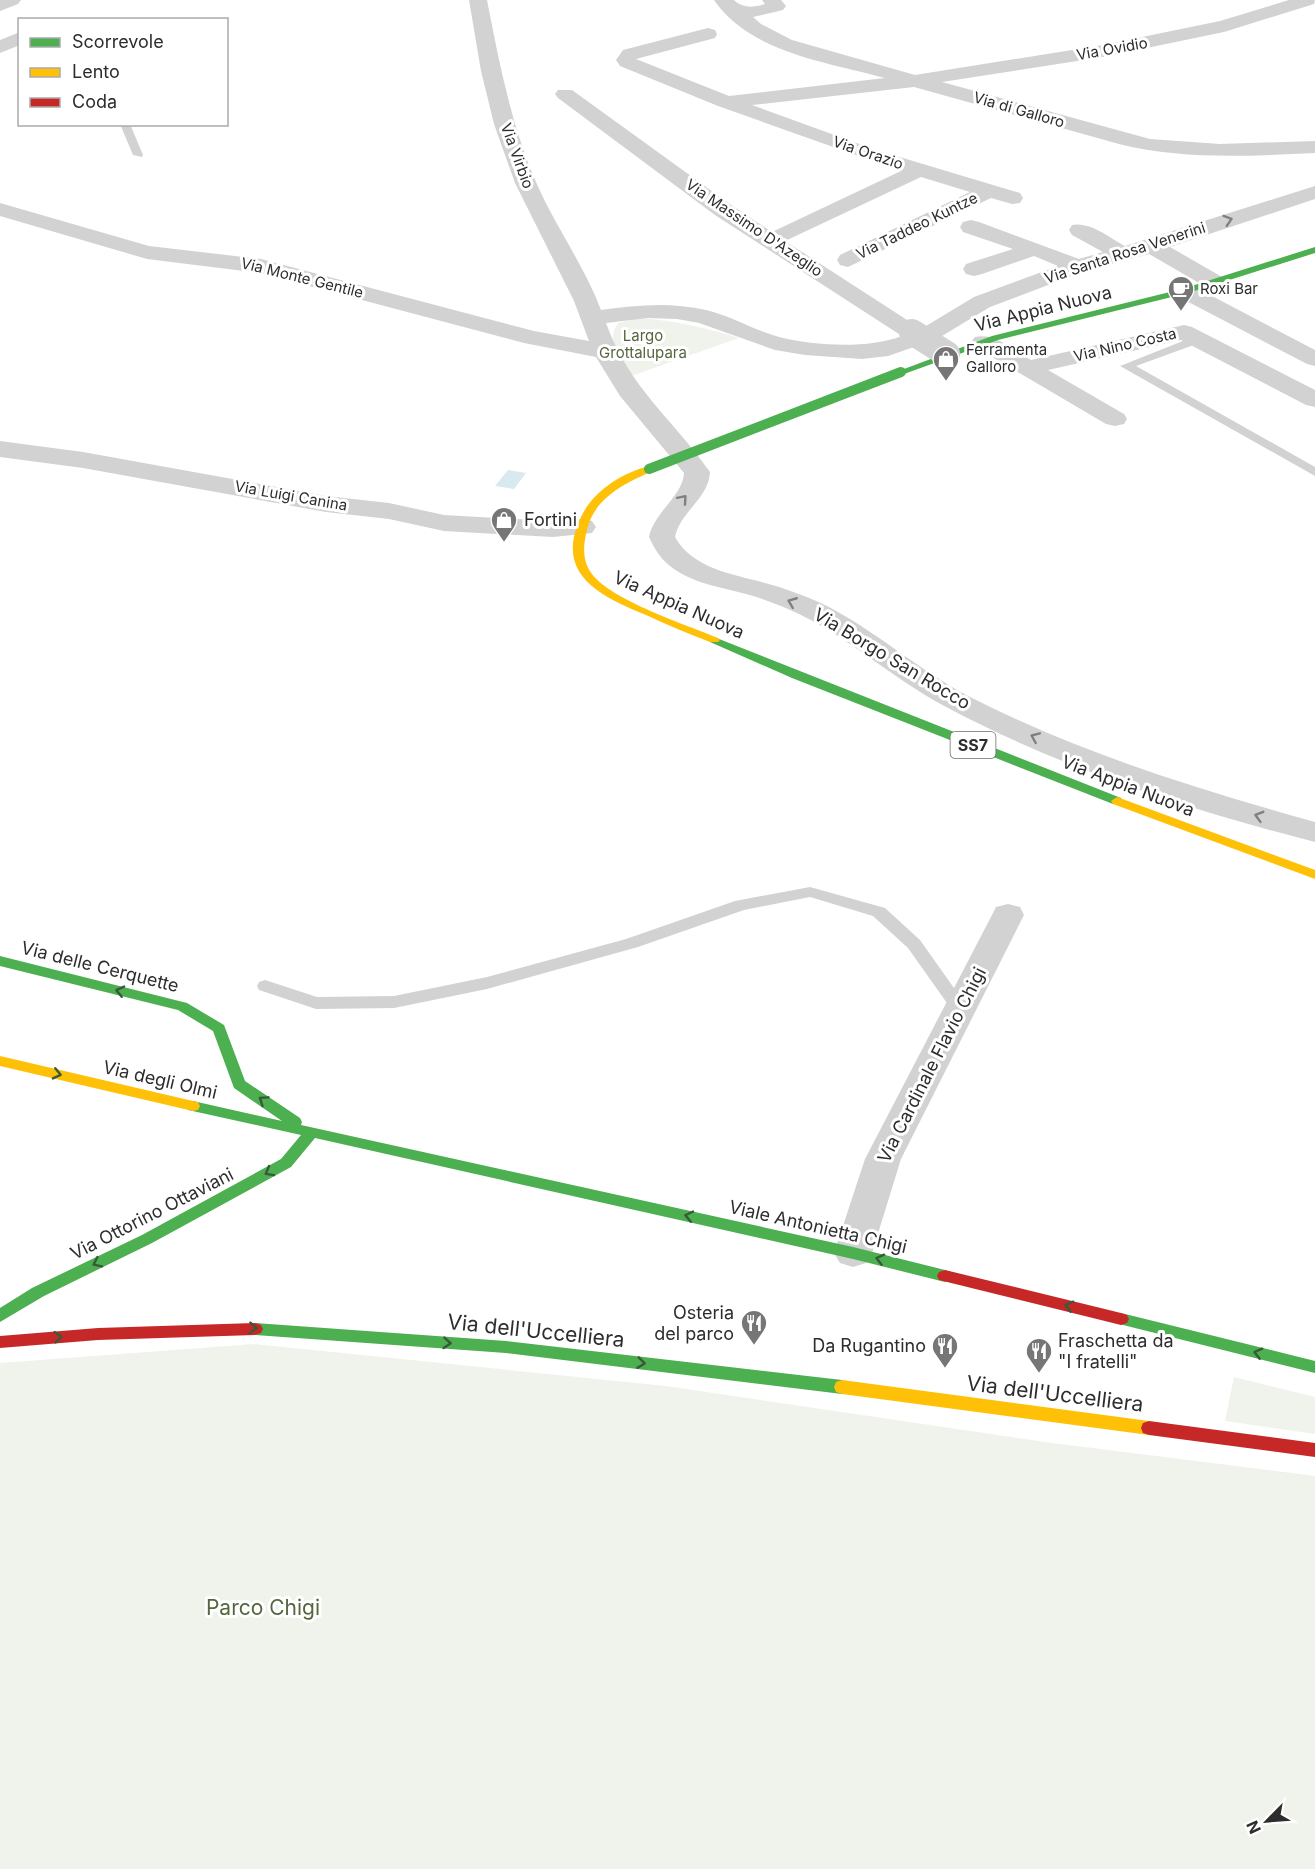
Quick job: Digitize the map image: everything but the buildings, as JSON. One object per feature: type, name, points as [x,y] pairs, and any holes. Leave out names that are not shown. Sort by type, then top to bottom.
[{"type":"street","points":[[0,5],[12,0]]},
{"type":"street","name":"Via Virbio","points":[[478,0],[491,71],[511,146],[532,198],[589,310]]},
{"type":"street","points":[[730,6],[769,10],[777,6],[771,0]]},
{"type":"street","name":"Via Ovidio","points":[[912,81],[1142,44],[1224,26],[1298,5],[1308,0]]},
{"type":"street","name":"Via di Galloro","points":[[730,6],[754,28],[785,44],[1126,140],[1170,149],[1315,147]]},
{"type":"street","points":[[0,25],[18,30]]},
{"type":"street","name":"Via Orazio","points":[[708,34],[635,53],[626,60],[635,67],[725,102],[919,170],[1012,198]]},
{"type":"street","points":[[0,47],[18,39]]},
{"type":"street","name":"Via Orazio","points":[[725,102],[912,81]]},
{"type":"street","name":"Via Massimo D'Azeglio","points":[[565,94],[723,210],[948,354]]},
{"type":"street","points":[[781,235],[919,170]]},
{"type":"street","name":"Via Taddeo Kuntze","points":[[848,260],[987,192]]},
{"type":"street","name":"Via Santa Rosa Venerini","points":[[589,310],[677,312],[704,317],[775,343],[834,352],[888,349],[917,339],[981,302],[1077,266],[1152,246],[1315,192]]},
{"type":"street","name":"Via Monte Gentile","points":[[0,209],[147,252],[261,266],[541,340],[604,351]]},
{"type":"street","points":[[971,226],[1031,249],[1044,251],[1077,266]]},
{"type":"street","points":[[1080,230],[1122,254]]},
{"type":"street","points":[[1152,246],[1214,282]]},
{"type":"street","points":[[974,269],[1031,249]]},
{"type":"street","name":"Via Appia Nuova","points":[[1315,250],[1185,291],[983,342],[649,469],[624,480],[600,496],[591,506],[577,550],[580,566],[598,588],[621,602],[806,680],[1315,876]]},
{"type":"street","points":[[1185,291],[1315,359]]},
{"type":"street","points":[[589,310],[604,351]]},
{"type":"street","name":"Via Nino Costa","points":[[1027,368],[1184,332],[1315,400]]},
{"type":"street","name":"Via Nino Costa","points":[[983,342],[1115,419]]},
{"type":"street","name":"Via Borgo San Rocco","points":[[604,351],[630,391],[693,465],[698,476],[697,483],[670,516],[662,532],[667,547],[685,564],[713,577],[762,590],[810,609],[857,635],[957,701],[1039,739],[1189,794],[1315,832]]},
{"type":"street","name":"Via Luigi Canina","points":[[0,449],[83,460],[326,504],[389,511],[444,523],[553,529],[583,527]]},
{"type":"street","name":"Via Cardinale Flavio Chigi","points":[[854,1253],[883,1159],[1008,915]]},
{"type":"street","name":"Via delle Cerquette","points":[[0,961],[182,1006],[219,1028],[239,1084],[311,1133]]},
{"type":"street","name":"Via degli Olmi","points":[[0,1061],[311,1133]]},
{"type":"street","name":"Viale Antonietta Chigi","points":[[311,1133],[854,1253],[1315,1367]]},
{"type":"street","name":"Via Ottorino Ottaviani","points":[[0,1316],[38,1292],[147,1239],[286,1163],[311,1133]]},
{"type":"street","name":"Via dell'Uccelliera","points":[[0,1341],[244,1328],[506,1347],[769,1378],[1315,1450]]},
{"type":"lane","points":[[125,126],[138,155]]},
{"type":"lane","points":[[1198,339],[1126,366],[1315,472]]},
{"type":"lane","points":[[265,986],[316,1002],[394,1002],[487,983],[632,943],[741,905],[810,892],[879,912],[914,944],[960,1009]]},
{"type":"green space","name":"Largo Grottalupara","points":[[640,318],[690,325],[739,338],[631,376],[616,350],[614,330],[618,323]]},
{"type":"green space","name":"Parco Chigi","points":[[254,1344],[666,1386],[1045,1442],[1315,1476],[1315,1869],[0,1869],[0,1363]]},
{"type":"green space","points":[[1234,1377],[1315,1397],[1315,1434],[1225,1421]]},
{"type":"shaded area","points":[[508,470],[526,473],[514,489],[495,486]]},
{"type":"traffic: fast","points":[[901,372],[995,338],[1185,291],[1315,250]]},
{"type":"traffic: fast","points":[[649,469],[901,372]]},
{"type":"traffic: fast","points":[[714,640],[796,675],[1117,801]]},
{"type":"traffic: fast","points":[[0,961],[182,1006],[219,1028],[239,1084],[295,1122]]},
{"type":"traffic: fast","points":[[193,1106],[853,1253],[945,1276]]},
{"type":"traffic: fast","points":[[0,1316],[38,1292],[147,1239],[286,1163],[311,1133]]},
{"type":"traffic: fast","points":[[1121,1319],[1315,1367]]},
{"type":"traffic: fast","points":[[255,1329],[506,1347],[842,1387]]},
{"type":"traffic: slow","points":[[649,469],[627,478],[608,490],[593,506],[582,527],[578,546],[580,561],[585,574],[606,592],[714,640]]},
{"type":"traffic: slow","points":[[1117,801],[1315,875]]},
{"type":"traffic: slow","points":[[0,1061],[193,1106]]},
{"type":"traffic: slow","points":[[842,1387],[1149,1428]]},
{"type":"traffic: jam","points":[[945,1276],[1121,1319]]},
{"type":"traffic: jam","points":[[0,1342],[98,1334],[255,1329]]},
{"type":"traffic: jam","points":[[1149,1428],[1315,1450]]},
{"type":"place","name":"Roxi Bar","points":[[1181,312]]},
{"type":"place","name":"Ferramenta Galloro","points":[[946,382]]},
{"type":"place","name":"Fortini","points":[[504,543]]},
{"type":"place","name":"Osteria del parco","points":[[754,1346]]},
{"type":"place","name":"Da Rugantino","points":[[945,1369]]},
{"type":"place","name":"Fraschetta da \"I fratelli\"","points":[[1039,1374]]}]
